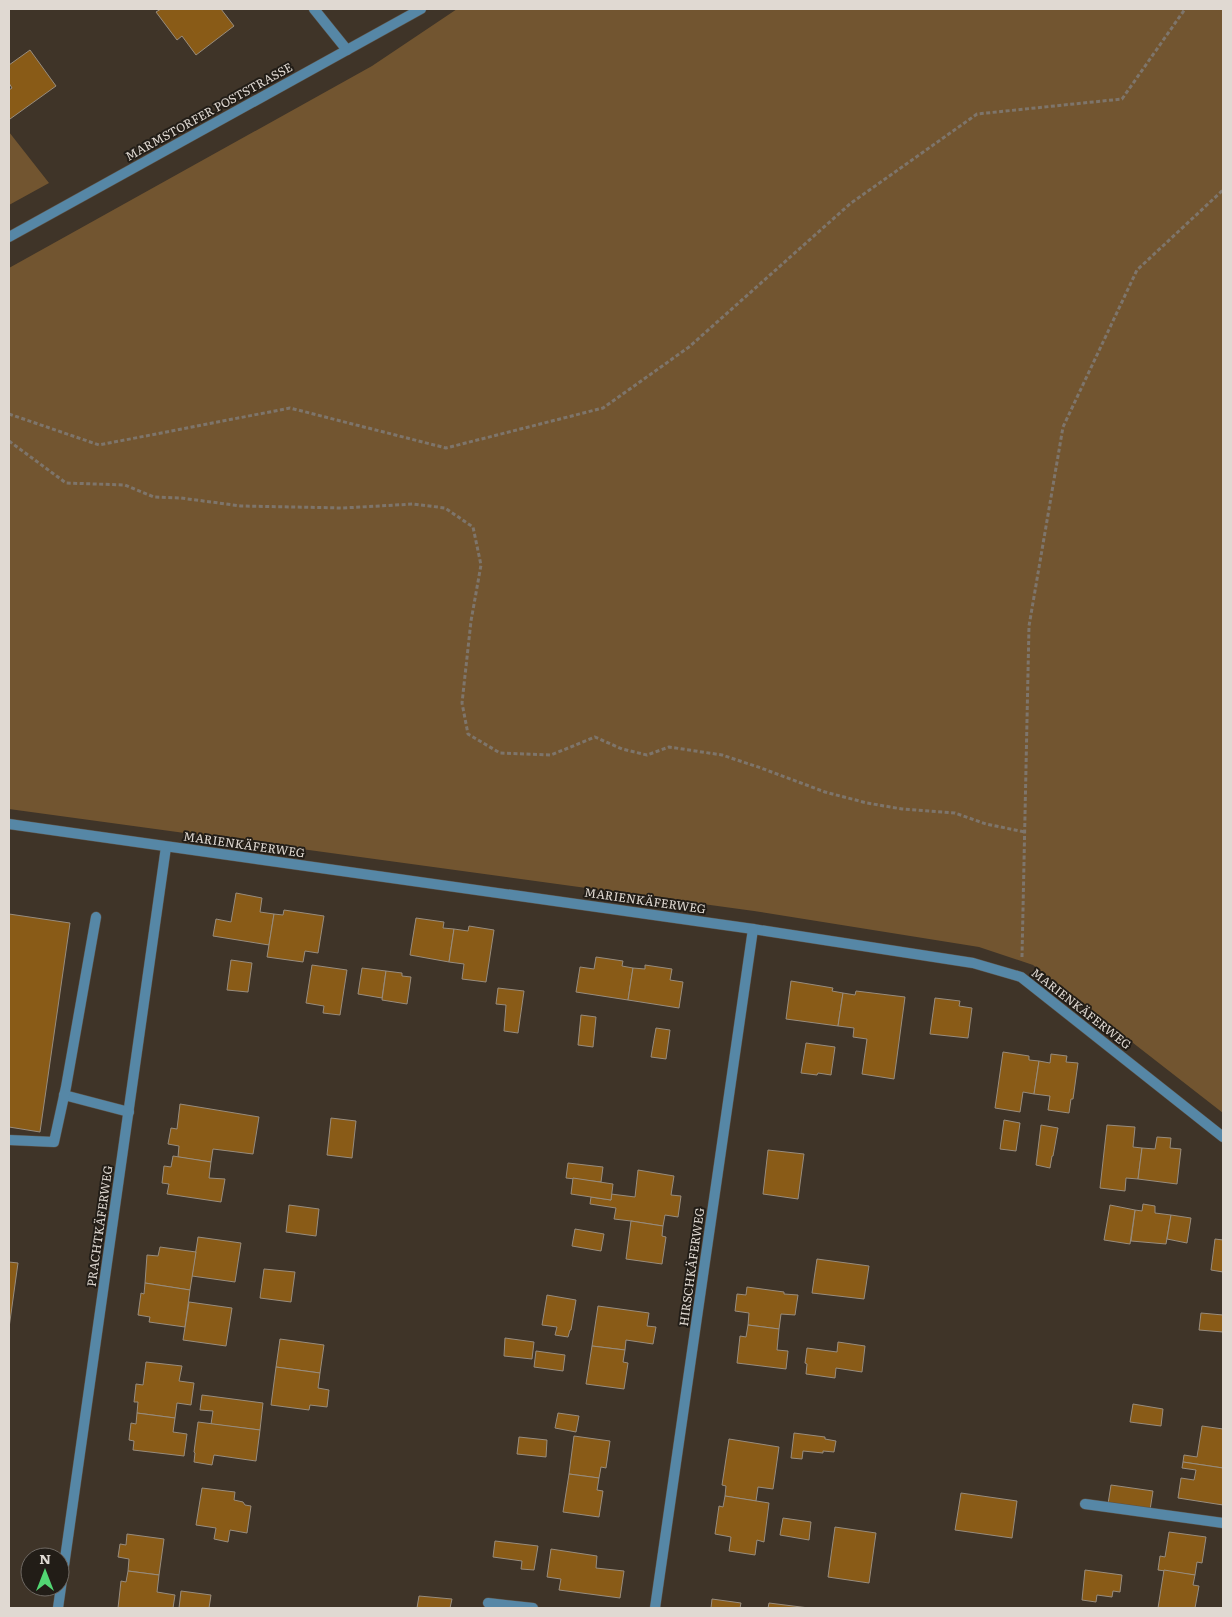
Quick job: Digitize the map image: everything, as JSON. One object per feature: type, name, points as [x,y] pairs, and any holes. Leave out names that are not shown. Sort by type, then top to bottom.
[{"type":"street","points":[[314,9],[347,50]]},
{"type":"street","name":"MARMSTORFER POSTSTRASSE","points":[[9,237],[421,9]]},
{"type":"street","name":"MARIENKÄFERWEG","points":[[9,824],[753,928],[973,963],[1021,977],[1223,1138]]},
{"type":"street","name":"PRACHTKÄFERWEG","points":[[58,1608],[166,847]]},
{"type":"street","points":[[9,1140],[54,1142],[96,918]]},
{"type":"street","name":"HIRSCHKÄFERWEG","points":[[655,1608],[753,928]]},
{"type":"street","points":[[64,1095],[129,1112]]},
{"type":"street","points":[[1085,1504],[1223,1524]]},
{"type":"street","points":[[488,1603],[534,1608]]},
{"type":"path","points":[[9,414],[99,445],[290,408],[446,448],[603,408],[689,347],[851,203],[977,114],[1122,99],[1185,9]]},
{"type":"path","points":[[1021,977],[1029,626],[1063,427],[1137,270],[1223,190]]},
{"type":"path","points":[[9,441],[66,483],[125,485],[154,496],[241,506],[343,508],[413,504],[445,508],[473,527],[481,565],[471,621],[462,703],[468,734],[500,753],[551,755],[595,737],[622,749],[647,755],[669,748],[722,755],[825,792],[867,803],[902,809],[955,813],[986,824],[1024,832]]},
{"type":"shaded area","points":[[457,9],[1223,9],[1223,1113],[1033,965],[979,947],[754,911],[9,809],[9,268],[372,66]]},
{"type":"shaded area","points":[[9,132],[49,183],[9,205]]},
{"type":"building","points":[[161,9],[221,9],[234,26],[196,55],[182,36],[177,40],[156,12]]},
{"type":"building","points":[[30,50],[56,86],[10,119],[9,90],[12,88],[9,83],[9,65]]},
{"type":"building","points":[[236,893],[262,898],[260,912],[274,914],[269,945],[213,936],[216,919],[231,922]]},
{"type":"building","points":[[284,910],[324,916],[318,953],[305,951],[303,962],[267,957],[274,914],[283,915]]},
{"type":"building","points":[[9,914],[70,923],[40,1132],[9,1127]]},
{"type":"building","points":[[416,918],[444,922],[443,928],[454,929],[449,962],[410,955]]},
{"type":"building","points":[[469,926],[494,930],[486,982],[462,979],[464,964],[449,962],[454,929],[468,931]]},
{"type":"building","points":[[596,957],[623,961],[622,966],[633,968],[628,1000],[576,992],[580,967],[594,969]]},
{"type":"building","points":[[231,960],[252,963],[248,992],[227,990]]},
{"type":"building","points":[[312,965],[347,970],[340,1015],[323,1013],[324,1006],[306,1003]]},
{"type":"building","points":[[645,965],[672,969],[670,980],[683,982],[679,1008],[628,1000],[633,968],[645,969]]},
{"type":"building","points":[[362,968],[386,971],[382,998],[358,994]]},
{"type":"building","points":[[386,971],[402,973],[402,976],[411,977],[407,1004],[382,1000]]},
{"type":"building","points":[[791,981],[833,988],[832,991],[843,993],[838,1026],[786,1019]]},
{"type":"building","points":[[498,988],[524,991],[518,1033],[504,1031],[506,1005],[496,1004]]},
{"type":"building","points":[[856,991],[905,997],[894,1079],[862,1074],[867,1039],[853,1037],[854,1028],[838,1026],[843,993],[855,995]]},
{"type":"building","points":[[935,998],[960,1001],[959,1006],[972,1008],[968,1038],[930,1034]]},
{"type":"building","points":[[581,1015],[596,1017],[593,1047],[578,1045]]},
{"type":"building","points":[[656,1028],[670,1030],[666,1059],[651,1057]]},
{"type":"building","points":[[806,1043],[835,1047],[831,1075],[801,1073]]},
{"type":"building","points":[[1003,1052],[1029,1056],[1029,1060],[1039,1061],[1034,1094],[1023,1092],[1020,1112],[995,1108]]},
{"type":"building","points":[[1051,1054],[1067,1056],[1066,1062],[1078,1063],[1069,1113],[1048,1110],[1050,1096],[1034,1094],[1039,1061],[1050,1063]]},
{"type":"building","points":[[180,1104],[259,1117],[253,1154],[213,1149],[211,1162],[178,1157],[179,1146],[168,1144],[171,1128],[177,1129]]},
{"type":"building","points":[[331,1118],[356,1121],[352,1158],[327,1155]]},
{"type":"building","points":[[1004,1120],[1020,1123],[1016,1151],[1000,1149]]},
{"type":"building","points":[[1041,1125],[1058,1128],[1050,1168],[1036,1165]]},
{"type":"building","points":[[1107,1125],[1135,1127],[1133,1147],[1142,1148],[1138,1179],[1126,1178],[1125,1191],[1100,1188]]},
{"type":"building","points":[[1157,1137],[1171,1138],[1170,1148],[1181,1149],[1177,1184],[1138,1179],[1142,1148],[1155,1149]]},
{"type":"building","points":[[768,1150],[804,1154],[798,1199],[763,1194]]},
{"type":"building","points":[[173,1156],[211,1162],[209,1178],[225,1179],[221,1202],[167,1194],[169,1184],[162,1183],[164,1166],[171,1167]]},
{"type":"building","points":[[568,1163],[603,1167],[601,1182],[566,1178]]},
{"type":"building","points":[[638,1170],[674,1176],[671,1195],[681,1196],[678,1217],[665,1215],[663,1226],[614,1219],[616,1208],[590,1204],[591,1197],[611,1200],[611,1194],[635,1197]]},
{"type":"building","points":[[573,1178],[613,1184],[611,1200],[571,1194]]},
{"type":"building","points":[[1143,1204],[1155,1206],[1155,1213],[1171,1215],[1166,1244],[1131,1241],[1135,1210],[1142,1211]]},
{"type":"building","points":[[289,1205],[319,1209],[316,1236],[286,1232]]},
{"type":"building","points":[[1110,1205],[1135,1210],[1130,1244],[1104,1240]]},
{"type":"building","points":[[1171,1215],[1191,1218],[1187,1243],[1167,1239]]},
{"type":"building","points":[[631,1221],[663,1226],[662,1236],[666,1237],[662,1264],[626,1259]]},
{"type":"building","points":[[575,1229],[604,1234],[601,1251],[572,1246]]},
{"type":"building","points":[[198,1237],[241,1243],[235,1282],[192,1276]]},
{"type":"building","points":[[1215,1239],[1223,1240],[1223,1272],[1211,1270]]},
{"type":"building","points":[[160,1247],[196,1252],[190,1290],[145,1283],[147,1255],[158,1256]]},
{"type":"building","points":[[817,1259],[869,1266],[864,1299],[812,1293]]},
{"type":"building","points":[[9,1262],[18,1263],[9,1328]]},
{"type":"building","points":[[264,1269],[295,1272],[291,1302],[260,1298]]},
{"type":"building","points":[[145,1283],[190,1290],[185,1327],[149,1322],[150,1317],[138,1315],[141,1293],[144,1294]]},
{"type":"building","points":[[747,1287],[798,1295],[795,1315],[781,1314],[779,1329],[748,1325],[749,1313],[735,1311],[737,1294],[746,1295]]},
{"type":"building","points":[[547,1295],[576,1300],[568,1337],[555,1335],[557,1327],[542,1325]]},
{"type":"building","points":[[189,1302],[232,1308],[226,1346],[183,1340]]},
{"type":"building","points":[[598,1306],[649,1313],[647,1326],[656,1327],[653,1344],[626,1340],[625,1350],[592,1346]]},
{"type":"building","points":[[1201,1313],[1223,1315],[1223,1332],[1199,1330]]},
{"type":"building","points":[[748,1325],[779,1329],[777,1350],[788,1351],[786,1369],[737,1363],[740,1336],[746,1337]]},
{"type":"building","points":[[505,1338],[534,1342],[532,1359],[504,1356]]},
{"type":"building","points":[[280,1339],[324,1345],[320,1373],[276,1367]]},
{"type":"building","points":[[838,1342],[865,1346],[862,1372],[836,1368],[835,1378],[806,1374],[807,1348],[837,1352]]},
{"type":"building","points":[[592,1346],[625,1350],[623,1362],[628,1363],[624,1389],[586,1384]]},
{"type":"building","points":[[536,1351],[565,1355],[563,1371],[534,1367]]},
{"type":"building","points":[[146,1362],[182,1366],[179,1381],[194,1383],[191,1405],[177,1403],[175,1418],[137,1413],[138,1402],[134,1402],[136,1384],[143,1385]]},
{"type":"building","points":[[276,1367],[320,1373],[318,1388],[329,1390],[327,1407],[310,1405],[309,1410],[271,1405]]},
{"type":"building","points":[[202,1395],[263,1403],[260,1430],[211,1424],[213,1411],[200,1410]]},
{"type":"building","points":[[1133,1404],[1163,1409],[1161,1426],[1130,1422]]},
{"type":"building","points":[[137,1413],[175,1418],[173,1432],[187,1434],[184,1456],[133,1450],[134,1441],[129,1440],[131,1423],[136,1424]]},
{"type":"building","points":[[558,1413],[579,1416],[576,1432],[555,1428]]},
{"type":"building","points":[[198,1422],[260,1430],[256,1461],[214,1455],[212,1465],[194,1462]]},
{"type":"building","points":[[1202,1426],[1223,1429],[1223,1468],[1183,1462],[1184,1455],[1197,1457]]},
{"type":"building","points":[[794,1433],[825,1437],[825,1439],[836,1441],[834,1452],[803,1451],[802,1459],[791,1458]]},
{"type":"building","points":[[574,1436],[610,1441],[606,1468],[601,1467],[599,1478],[569,1474]]},
{"type":"building","points":[[519,1437],[547,1440],[546,1457],[517,1454]]},
{"type":"building","points":[[729,1439],[779,1447],[773,1489],[758,1487],[756,1501],[725,1496],[726,1486],[722,1485]]},
{"type":"building","points":[[1183,1462],[1223,1468],[1223,1505],[1178,1498],[1181,1478],[1194,1480],[1196,1470],[1182,1468]]},
{"type":"building","points":[[569,1474],[599,1478],[597,1490],[603,1491],[599,1517],[563,1512]]},
{"type":"building","points":[[1111,1485],[1153,1491],[1150,1510],[1108,1504]]},
{"type":"building","points":[[202,1488],[235,1492],[234,1500],[251,1506],[247,1533],[230,1530],[228,1542],[214,1539],[216,1528],[196,1525]]},
{"type":"building","points":[[961,1493],[1017,1501],[1012,1538],[955,1530]]},
{"type":"building","points":[[725,1496],[769,1503],[764,1542],[757,1540],[755,1555],[729,1551],[731,1537],[715,1534],[719,1506],[723,1507]]},
{"type":"building","points":[[783,1518],[811,1522],[809,1540],[780,1535]]},
{"type":"building","points":[[835,1527],[876,1533],[869,1583],[828,1577]]},
{"type":"building","points":[[1169,1532],[1206,1537],[1202,1563],[1197,1562],[1195,1575],[1158,1570],[1160,1556],[1165,1557]]},
{"type":"building","points":[[127,1534],[164,1539],[159,1575],[128,1571],[129,1559],[118,1557],[120,1544],[126,1545]]},
{"type":"building","points":[[495,1541],[538,1546],[534,1570],[521,1569],[522,1561],[493,1557]]},
{"type":"building","points":[[551,1549],[597,1556],[596,1568],[624,1571],[620,1598],[559,1590],[561,1579],[547,1577]]},
{"type":"building","points":[[1085,1570],[1122,1575],[1120,1592],[1113,1591],[1112,1597],[1097,1595],[1096,1602],[1082,1600]]},
{"type":"building","points":[[1164,1570],[1195,1575],[1193,1585],[1199,1586],[1195,1608],[1158,1608]]},
{"type":"building","points":[[128,1571],[159,1575],[157,1592],[175,1595],[173,1608],[118,1608],[121,1581],[126,1582]]},
{"type":"building","points":[[181,1591],[211,1595],[209,1608],[179,1608]]},
{"type":"building","points":[[419,1596],[452,1599],[450,1608],[417,1608]]},
{"type":"building","points":[[712,1599],[741,1603],[740,1608],[711,1608]]},
{"type":"building","points":[[769,1603],[809,1608],[768,1608]]}]
